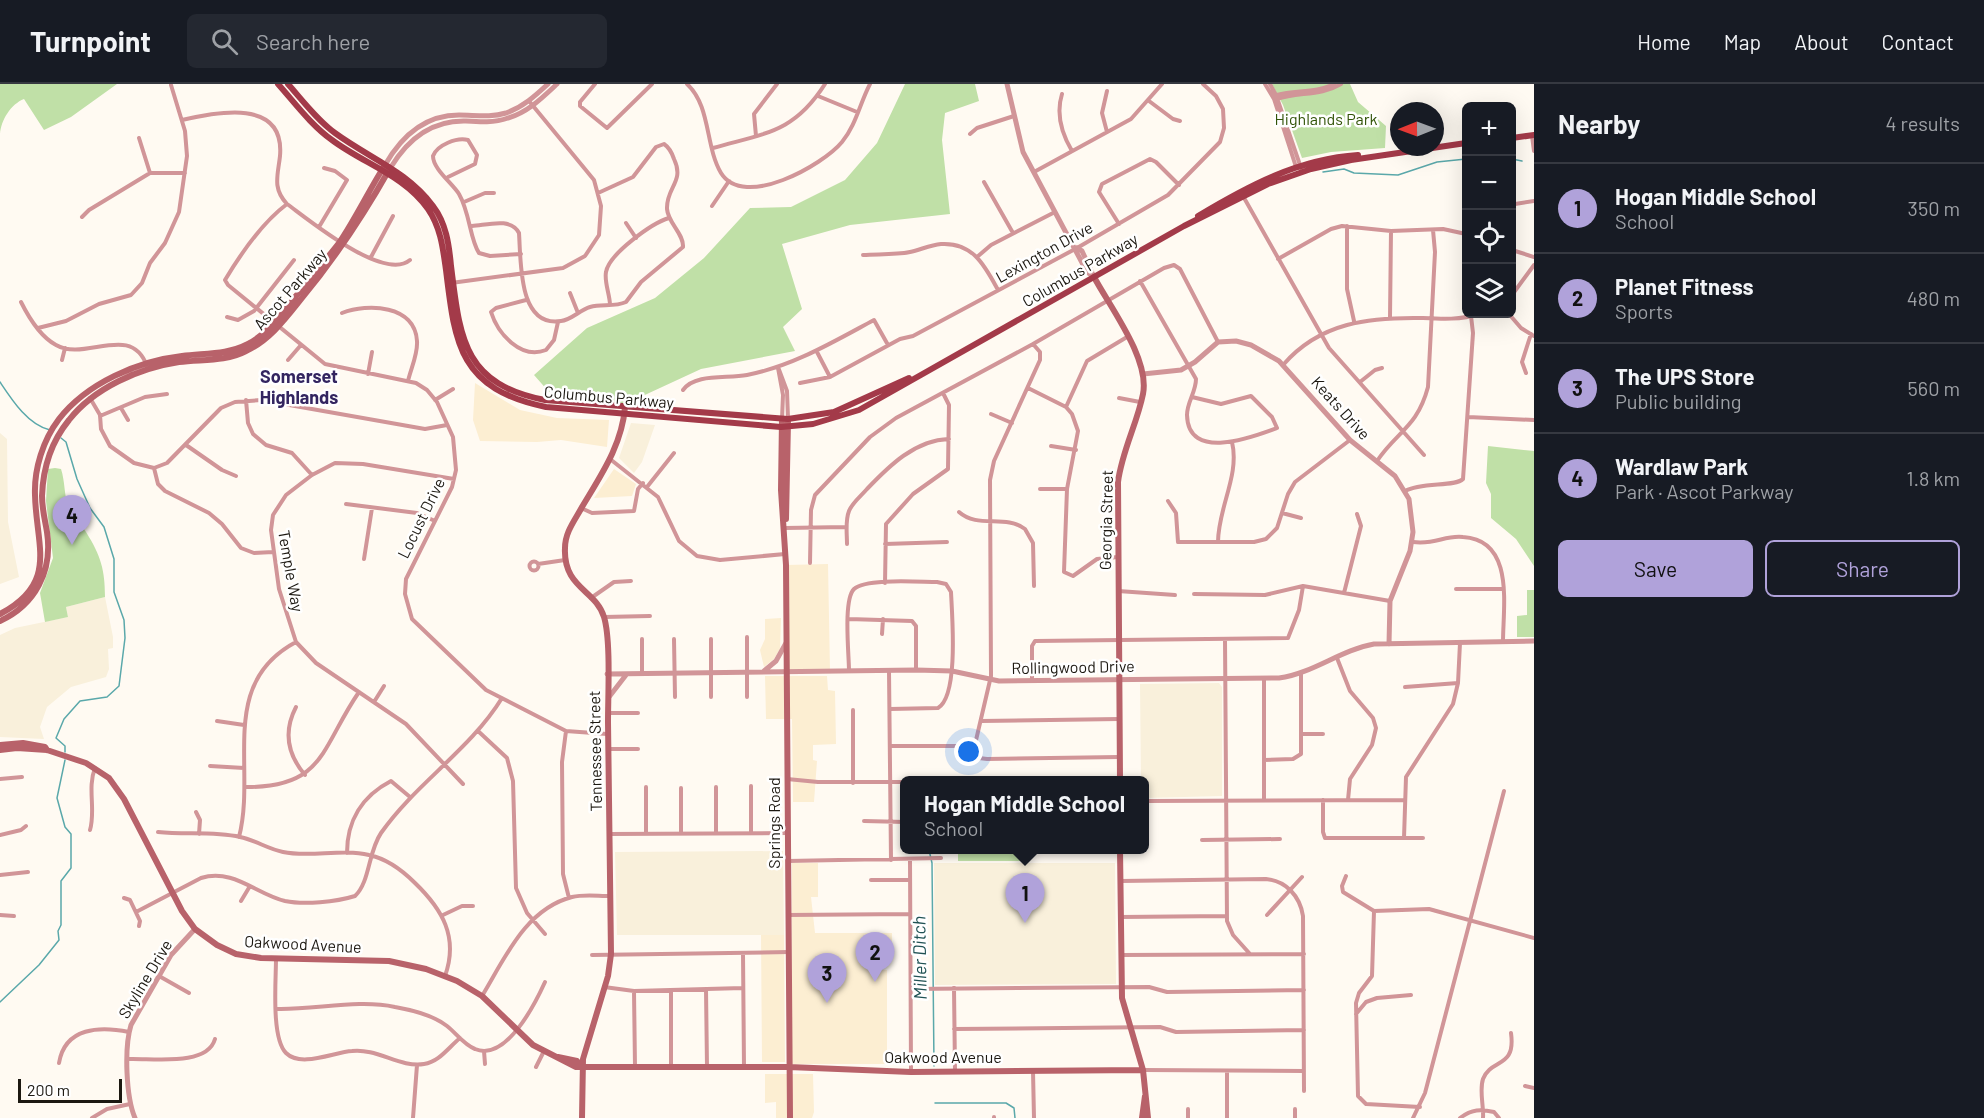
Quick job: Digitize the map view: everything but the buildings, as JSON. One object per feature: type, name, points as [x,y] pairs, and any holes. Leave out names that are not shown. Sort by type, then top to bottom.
[{"type":"main road","name":"Columbus Parkway","points":[[278,84],[321,132],[386,169]]},
{"type":"main road","name":"Columbus Parkway","points":[[288,84],[326,126],[411,189],[429,210],[441,240],[450,284],[454,336],[463,355],[484,379],[501,392],[527,403],[546,407],[785,419],[834,412],[895,383],[926,372]]},
{"type":"main road","points":[[1516,138],[1533,136]]},
{"type":"main road","name":"Columbus Parkway","points":[[624,410],[780,427],[839,418],[859,410],[1242,194],[1299,169],[1336,157],[1462,144]]},
{"type":"main road","name":"Ascot Parkway","points":[[0,614],[20,600],[30,589],[40,564],[42,547],[36,507],[36,481],[39,464],[50,435],[60,418],[114,377],[147,367],[235,356],[256,346],[277,324],[342,244],[386,169]]},
{"type":"main road","name":"Georgia Street","points":[[1094,277],[1140,360],[1143,374],[1141,402],[1119,472],[1120,776]]},
{"type":"main road","name":"Ascot Parkway","points":[[0,621],[27,604],[38,588],[46,569],[47,533],[42,497],[45,470],[55,442],[65,424],[88,396]]},
{"type":"main road","points":[[604,617],[572,578],[565,560],[567,534],[610,459],[619,438],[624,410]]},
{"type":"main road","name":"Springs Road","points":[[785,419],[788,427],[785,528]]},
{"type":"main road","name":"Springs Road","points":[[785,419],[780,427],[786,555],[790,1118]]},
{"type":"main road","name":"Tennessee Street","points":[[582,1118],[582,1066],[604,987],[610,954],[608,674],[604,617]]},
{"type":"main road","name":"Oakwood Avenue","points":[[0,745],[27,743],[45,747],[47,750]]},
{"type":"main road","name":"Oakwood Avenue","points":[[0,750],[17,748],[56,752],[76,758],[109,778],[124,799],[173,894],[195,929],[226,950],[250,957],[276,959],[401,962],[445,976],[482,996],[516,1030],[561,1061],[576,1067],[789,1067],[911,1072],[1143,1070]]},
{"type":"main road","points":[[1120,854],[1121,988],[1143,1070],[1148,1118]]},
{"type":"main road","points":[[1142,1118],[1145,1092]]},
{"type":"street","name":"Ascot Parkway","points":[[531,104],[548,84]]},
{"type":"street","name":"Ascot Parkway","points":[[386,169],[405,137],[432,120],[452,115],[499,115],[531,104],[557,84]]},
{"type":"street","points":[[595,84],[580,102],[580,106],[607,128],[652,84]]},
{"type":"street","points":[[687,84],[702,109],[721,173],[729,181],[756,186],[804,171],[842,142],[870,84]]},
{"type":"street","points":[[756,136],[754,114],[777,84]]},
{"type":"street","points":[[713,148],[756,136],[795,120],[818,96],[825,84]]},
{"type":"street","name":"Georgia Street","points":[[1007,84],[1020,143],[1088,272],[1094,277]]},
{"type":"street","points":[[1034,172],[1131,119],[1162,84]]},
{"type":"street","name":"Lexington Drive","points":[[800,383],[830,377],[888,345],[913,336],[1077,248],[1168,195],[1216,148],[1222,136],[1223,109],[1216,96],[1203,84]]},
{"type":"street","points":[[1265,84],[1276,98]]},
{"type":"street","points":[[1270,84],[1299,169]]},
{"type":"street","points":[[1276,98],[1294,91],[1316,90],[1334,84]]},
{"type":"street","points":[[1276,98],[1324,92],[1341,84]]},
{"type":"street","points":[[38,328],[80,316],[99,304],[131,295],[138,289],[179,212],[187,142],[171,85]]},
{"type":"street","points":[[1107,92],[1102,113],[1107,132]]},
{"type":"street","points":[[1062,94],[1059,102],[1062,131],[1072,151]]},
{"type":"street","points":[[818,96],[857,112]]},
{"type":"street","points":[[1149,101],[1173,119],[1180,121]]},
{"type":"street","points":[[450,284],[563,268],[585,256],[594,244],[601,227],[598,193],[589,172],[531,104]]},
{"type":"street","points":[[182,120],[247,112],[265,119],[279,139],[280,158],[276,182],[280,196],[287,204],[342,244],[370,257],[397,265],[410,260]]},
{"type":"street","points":[[970,134],[977,128],[1014,117]]},
{"type":"street","points":[[1533,136],[1534,151]]},
{"type":"street","points":[[139,138],[150,173]]},
{"type":"street","points":[[448,177],[475,164],[477,155],[472,144],[464,139],[438,148],[433,158],[434,164],[448,177],[463,202],[479,253],[490,256],[520,254]]},
{"type":"street","points":[[472,226],[512,225],[519,233],[526,300],[540,316],[558,322],[594,306],[626,302],[644,279],[682,249],[683,241],[669,218],[668,202],[679,172],[671,151],[664,144],[656,147],[633,177],[598,193]]},
{"type":"street","points":[[1119,224],[1099,192],[1102,184],[1150,159],[1179,185]]},
{"type":"street","points":[[319,227],[347,180],[335,171],[324,168]]},
{"type":"street","points":[[82,217],[89,210],[150,173],[184,173]]},
{"type":"street","points":[[712,206],[729,181]]},
{"type":"street","points":[[984,182],[1013,233]]},
{"type":"street","points":[[463,202],[485,193],[494,193]]},
{"type":"street","points":[[1242,194],[1321,335],[1424,455]]},
{"type":"street","points":[[1516,204],[1534,201]]},
{"type":"street","name":"Locust Drive","points":[[287,204],[271,219],[225,280],[325,364],[408,381],[421,386],[435,400],[456,452],[454,479],[407,573],[405,594],[409,610],[419,628],[479,684],[502,698],[566,731],[608,734]]},
{"type":"street","points":[[977,257],[1013,233],[1056,211]]},
{"type":"street","points":[[370,257],[393,216]]},
{"type":"street","points":[[610,305],[606,270],[613,258],[636,238],[669,218]]},
{"type":"street","points":[[626,223],[636,238]]},
{"type":"street","points":[[1278,258],[1330,229],[1347,226],[1391,231],[1452,230],[1462,233]]},
{"type":"street","points":[[1347,226],[1347,289],[1354,321]]},
{"type":"street","points":[[1377,462],[1384,451],[1404,433],[1417,416],[1428,387],[1435,252],[1433,230]]},
{"type":"street","points":[[1390,318],[1391,231]]},
{"type":"street","points":[[863,255],[900,254],[941,244],[963,247],[977,257],[998,290]]},
{"type":"street","points":[[1516,251],[1534,257]]},
{"type":"street","points":[[227,317],[238,320],[256,308],[294,260]]},
{"type":"street","points":[[810,563],[811,510],[817,491],[853,452],[880,429],[1033,344],[1140,281],[1174,265],[1180,269],[1218,342],[1188,366],[1168,373],[1143,374]]},
{"type":"street","points":[[1516,290],[1534,265]]},
{"type":"street","points":[[1140,281],[1196,379],[1187,415],[1193,432],[1207,441],[1232,442],[1249,439],[1277,428],[1275,422],[1251,396],[1221,404],[1192,397]]},
{"type":"street","points":[[570,293],[578,313]]},
{"type":"street","points":[[526,300],[496,308],[491,312],[497,328],[513,344],[532,352],[546,350],[554,340],[558,322]]},
{"type":"street","points":[[21,302],[38,328],[56,346],[79,350],[103,345],[125,344],[136,349],[147,367]]},
{"type":"street","points":[[342,313],[358,307],[368,307],[398,312],[407,317],[417,339],[408,381]]},
{"type":"street","points":[[1283,365],[1299,349],[1321,335],[1354,321],[1462,316]]},
{"type":"street","points":[[1405,491],[1423,484],[1462,481],[1473,333],[1471,318]]},
{"type":"street","points":[[1512,318],[1521,328],[1533,335],[1522,362],[1526,373]]},
{"type":"street","points":[[683,390],[694,380],[742,376],[778,367],[817,351],[874,320],[888,345]]},
{"type":"street","points":[[1066,407],[1087,361],[1127,336]]},
{"type":"street","name":"Keats Drive","points":[[1218,342],[1229,340],[1244,342],[1283,365],[1350,440],[1395,476],[1405,491],[1413,519],[1413,542],[1390,601],[1389,644]]},
{"type":"street","points":[[973,753],[990,681],[991,470],[1040,360],[1040,352],[1033,344]]},
{"type":"street","points":[[288,360],[301,345]]},
{"type":"street","points":[[62,360],[65,348]]},
{"type":"street","points":[[817,351],[830,377]]},
{"type":"street","points":[[368,374],[372,352]]},
{"type":"street","name":"Springs Road","points":[[778,367],[787,391],[785,419]]},
{"type":"street","points":[[1360,382],[1375,370],[1382,368]]},
{"type":"street","points":[[1028,388],[1066,407],[1076,423],[1076,450],[1067,489],[1064,572],[1072,576],[1097,559],[1118,557]]},
{"type":"street","points":[[435,400],[453,389]]},
{"type":"street","points":[[885,583],[885,528],[889,519],[913,494],[948,470],[949,405],[943,393]]},
{"type":"street","points":[[100,416],[145,398],[168,394]]},
{"type":"street","points":[[88,396],[100,416],[103,434],[115,451],[134,463],[154,468],[167,463],[221,408],[246,400],[261,400],[425,429],[447,425]]},
{"type":"street","points":[[1119,398],[1141,402]]},
{"type":"street","points":[[246,400],[248,423],[253,434],[266,445],[292,453],[303,462],[312,475]]},
{"type":"street","points":[[121,408],[128,420]]},
{"type":"street","points":[[991,414],[1012,423]]},
{"type":"street","points":[[1468,417],[1534,420]]},
{"type":"street","points":[[847,544],[846,527],[850,508],[887,468],[930,441],[949,439]]},
{"type":"street","points":[[1168,501],[1174,508],[1178,542],[1254,542],[1266,539],[1277,528],[1288,494],[1295,482],[1350,440]]},
{"type":"street","points":[[1218,542],[1219,518],[1235,457],[1232,442]]},
{"type":"street","points":[[186,445],[222,470],[236,476]]},
{"type":"street","points":[[1051,446],[1076,450]]},
{"type":"street","points":[[647,487],[674,453]]},
{"type":"street","points":[[610,459],[643,483],[662,503],[678,541],[698,556],[720,560],[786,555]]},
{"type":"street","name":"Temple Way","points":[[454,479],[345,462],[335,463],[312,475],[286,495],[273,515],[271,530],[282,603],[297,642],[316,663],[406,724],[463,784]]},
{"type":"street","points":[[154,468],[162,489],[209,513],[222,524],[241,548],[254,553],[273,552]]},
{"type":"street","points":[[583,509],[592,513],[634,511],[638,489],[643,483]]},
{"type":"street","points":[[1040,489],[1067,489]]},
{"type":"street","points":[[346,504],[417,513],[435,521]]},
{"type":"street","points":[[364,559],[372,508]]},
{"type":"street","points":[[959,512],[969,520],[1020,525],[1028,532],[1033,543],[1034,586]]},
{"type":"street","points":[[1282,513],[1301,518]]},
{"type":"street","points":[[1344,593],[1361,526],[1357,514]]},
{"type":"street","points":[[785,528],[846,527]]},
{"type":"street","points":[[1413,542],[1432,544],[1456,537],[1478,539],[1492,549],[1500,563],[1503,589],[1503,642]]},
{"type":"street","points":[[885,544],[947,542]]},
{"type":"street","points":[[538,564],[565,560]]},
{"type":"street","points":[[590,598],[614,582],[631,581]]},
{"type":"street","points":[[849,671],[849,599],[854,589],[868,583],[937,582],[946,584],[951,592],[952,671],[946,700],[941,707],[890,709]]},
{"type":"street","points":[[1032,681],[1032,646],[1035,641],[1288,638],[1299,610],[1303,586]]},
{"type":"street","points":[[1194,594],[1265,595],[1303,586],[1390,601]]},
{"type":"street","points":[[1456,590],[1503,589]]},
{"type":"street","points":[[1118,591],[1175,595]]},
{"type":"street","points":[[604,617],[650,616]]},
{"type":"street","points":[[849,619],[904,619],[914,623],[916,670]]},
{"type":"street","points":[[882,634],[883,619]]},
{"type":"street","points":[[747,637],[747,697]]},
{"type":"street","points":[[642,639],[642,673]]},
{"type":"street","points":[[674,639],[675,697]]},
{"type":"street","points":[[711,639],[711,697]]},
{"type":"street","points":[[1225,639],[1227,916],[1233,935],[1250,954]]},
{"type":"street","points":[[239,837],[244,817],[244,725],[247,705],[259,674],[277,654],[297,642]]},
{"type":"street","points":[[763,672],[776,661],[786,642]]},
{"type":"street","name":"Rollingwood Drive","points":[[608,674],[916,670],[952,671],[990,681],[1264,679],[1300,673],[1362,646],[1534,642]]},
{"type":"street","points":[[1404,838],[1406,777],[1453,704],[1458,683],[1460,643]]},
{"type":"street","points":[[1337,658],[1350,691],[1373,717],[1376,728],[1372,745],[1350,778],[1348,800]]},
{"type":"street","points":[[889,671],[891,860]]},
{"type":"street","points":[[1264,760],[1293,759],[1299,757],[1303,750],[1300,673]]},
{"type":"street","points":[[608,701],[613,690],[626,675]]},
{"type":"street","points":[[1264,679],[1264,800]]},
{"type":"street","points":[[1405,687],[1458,683]]},
{"type":"street","points":[[374,702],[384,686]]},
{"type":"street","points":[[245,786],[288,783],[304,775],[323,754],[359,692]]},
{"type":"street","points":[[136,912],[201,878],[212,876],[227,876],[288,902],[347,898],[357,894],[363,884],[370,855],[382,832],[410,797],[478,731],[502,698]]},
{"type":"street","points":[[296,707],[290,724],[289,747],[292,759],[304,775]]},
{"type":"street","points":[[853,710],[854,783]]},
{"type":"street","points":[[608,713],[638,713]]},
{"type":"street","points":[[981,721],[1119,719]]},
{"type":"street","points":[[217,721],[244,725]]},
{"type":"street","points":[[478,731],[510,763],[513,781],[516,888],[522,904],[545,934]]},
{"type":"street","points":[[566,731],[562,762],[565,803],[563,874],[569,898]]},
{"type":"street","points":[[1303,734],[1323,734]]},
{"type":"street","points":[[890,746],[957,746],[987,759],[1119,757]]},
{"type":"street","points":[[608,749],[638,749]]},
{"type":"street","points":[[210,766],[244,768]]},
{"type":"street","points":[[90,830],[93,815],[91,781],[95,768]]},
{"type":"street","points":[[0,779],[22,777]]},
{"type":"street","points":[[787,779],[854,783],[900,782]]},
{"type":"street","points":[[347,853],[347,831],[372,793],[393,782],[410,797]]},
{"type":"street","points":[[751,786],[751,833]]},
{"type":"street","points":[[646,787],[646,833]]},
{"type":"street","points":[[716,787],[716,833]]},
{"type":"street","points":[[681,788],[681,833]]},
{"type":"street","points":[[1413,1118],[1420,1107],[1504,791]]},
{"type":"street","points":[[1323,800],[1325,838],[1423,838]]},
{"type":"street","points":[[1149,801],[1404,800]]},
{"type":"street","points":[[196,812],[200,820],[200,834]]},
{"type":"street","points":[[864,821],[900,822]]},
{"type":"street","points":[[0,835],[21,830],[26,826]]},
{"type":"street","points":[[158,832],[239,837],[282,852],[347,853],[382,858],[401,871],[435,903],[443,915],[450,941],[445,976]]},
{"type":"street","points":[[609,834],[788,832]]},
{"type":"street","points":[[1202,840],[1280,839]]},
{"type":"street","points":[[788,861],[941,858]]},
{"type":"street","points":[[910,860],[911,1072]]},
{"type":"street","points":[[0,875],[28,872]]},
{"type":"street","points":[[1346,876],[1342,886],[1343,892],[1375,910],[1429,909],[1534,938]]},
{"type":"street","points":[[1267,915],[1302,877]]},
{"type":"street","points":[[871,880],[910,880]]},
{"type":"street","points":[[1120,881],[1274,880],[1290,890],[1302,909],[1304,1091]]},
{"type":"street","points":[[242,902],[250,886]]},
{"type":"street","points":[[482,996],[510,947],[534,921],[569,898],[610,896]]},
{"type":"street","points":[[124,898],[130,900],[139,926]]},
{"type":"street","points":[[443,915],[462,906],[473,906]]},
{"type":"street","points":[[1375,910],[1372,976],[1359,993],[1356,1014],[1358,1093],[1362,1102],[1420,1107]]},
{"type":"street","points":[[788,915],[910,914]]},
{"type":"street","points":[[0,915],[14,916]]},
{"type":"street","points":[[1120,917],[1227,916]]},
{"type":"street","name":"Skyline Drive","points":[[135,1118],[130,1104],[129,1032],[136,1014],[159,976],[178,947],[195,929]]},
{"type":"street","points":[[592,955],[789,952]]},
{"type":"street","points":[[742,953],[744,1067]]},
{"type":"street","points":[[1121,955],[1304,954]]},
{"type":"street","points":[[276,959],[276,1009],[279,1042],[292,1057],[304,1059],[366,1051],[417,1065],[432,1062],[460,1038]]},
{"type":"street","points":[[159,976],[189,993]]},
{"type":"street","points":[[276,1009],[387,1005],[434,1019],[473,1049],[484,1051],[497,1048],[516,1030],[530,1013],[545,982]]},
{"type":"street","points":[[604,987],[634,991],[743,988]]},
{"type":"street","points":[[911,988],[1149,987],[1167,992],[1304,990]]},
{"type":"street","points":[[706,988],[707,1067]]},
{"type":"street","points":[[954,988],[954,1071]]},
{"type":"street","points":[[671,990],[671,1067]]},
{"type":"street","points":[[634,991],[635,1067]]},
{"type":"street","points":[[1356,1014],[1366,1002],[1377,998],[1411,994]]},
{"type":"street","points":[[954,1029],[1160,1028],[1176,1032],[1304,1030]]},
{"type":"street","points":[[59,1063],[66,1045],[80,1032],[103,1029],[129,1032]]},
{"type":"street","points":[[1483,1118],[1483,1078],[1507,1058],[1512,1046],[1511,1033]]},
{"type":"street","points":[[129,1059],[196,1057],[210,1051],[215,1039]]},
{"type":"street","points":[[536,1067],[544,1050]]},
{"type":"street","points":[[484,1051],[485,1064]]},
{"type":"street","points":[[413,1118],[417,1065]]},
{"type":"street","points":[[1033,1070],[1034,1118]]},
{"type":"street","name":"Oakwood Avenue","points":[[1143,1070],[1304,1071]]},
{"type":"street","points":[[1227,1070],[1227,1118]]},
{"type":"street","points":[[1526,1086],[1534,1088]]},
{"type":"street","points":[[92,1118],[107,1109],[130,1104]]},
{"type":"street","points":[[1294,1108],[1295,1118]]},
{"type":"street","points":[[1188,1109],[1188,1118]]},
{"type":"street","points":[[1461,1118],[1473,1111],[1483,1110],[1494,1112],[1499,1118]]},
{"type":"shaded area","points":[[475,383],[520,410],[557,418],[609,420],[607,447],[561,440],[480,441],[473,420]]},
{"type":"shaded area","points":[[631,423],[655,425],[642,462],[634,473],[619,458]]},
{"type":"shaded area","points":[[0,433],[7,439],[8,522],[19,577],[0,584]]},
{"type":"shaded area","points":[[614,469],[636,484],[632,496],[594,498]]},
{"type":"shaded area","points":[[828,564],[830,671],[787,671],[786,565]]},
{"type":"shaded area","points":[[105,597],[113,637],[113,648],[108,649],[109,669],[106,677],[71,687],[47,707],[40,727],[44,739],[0,737],[0,635],[15,628],[68,617],[66,607]]},
{"type":"shaded area","points":[[781,618],[780,649],[774,659],[764,667],[760,650],[765,639],[765,619]]},
{"type":"shaded area","points":[[765,676],[827,676],[828,690],[835,691],[836,744],[813,745],[813,760],[817,761],[814,802],[793,802],[792,719],[766,719]]},
{"type":"shaded area","points":[[1219,683],[1222,687],[1222,796],[1149,798],[1149,776],[1141,776],[1140,684]]},
{"type":"shaded area","points":[[783,851],[784,935],[617,935],[615,852]]},
{"type":"shaded area","points":[[792,863],[818,863],[818,897],[811,897],[815,933],[892,933],[892,948],[882,952],[882,970],[887,970],[887,1064],[792,1064]]},
{"type":"shaded area","points":[[934,863],[1115,863],[1116,984],[935,985]]},
{"type":"shaded area","points":[[761,935],[784,935],[785,1062],[762,1062]]},
{"type":"shaded area","points":[[765,1074],[813,1074],[814,1112],[812,1118],[776,1118],[776,1102],[765,1103]]},
{"type":"green space","points":[[0,84],[117,84],[71,117],[44,130],[24,99],[19,101],[2,123],[0,134]]},
{"type":"green space","points":[[905,84],[975,84],[979,101],[945,113],[942,140],[950,214],[850,225],[782,244],[802,309],[783,327],[795,351],[701,369],[621,406],[593,394],[549,392],[534,375],[587,328],[655,298],[704,258],[750,208],[791,207],[845,180],[877,143]]},
{"type":"green space","name":"Highlands Park","points":[[1272,84],[1350,84],[1358,102],[1386,126],[1385,148],[1331,152],[1302,158],[1283,105]]},
{"type":"green space","points":[[1488,446],[1534,451],[1534,566],[1516,539],[1491,518],[1491,494],[1486,483]]},
{"type":"green space","points":[[48,469],[61,469],[70,510],[86,532],[99,556],[105,597],[66,607],[68,617],[45,622],[40,593],[53,558],[46,501]]},
{"type":"green space","points":[[1527,590],[1534,590],[1534,637],[1517,637],[1517,616],[1527,615]]},
{"type":"green space","points":[[958,854],[1026,854],[1026,861],[958,861]]},
{"type":"waterway","points":[[1323,172],[1344,169],[1354,173],[1398,175],[1437,162],[1462,159]]},
{"type":"waterway","points":[[1516,160],[1522,161]]},
{"type":"waterway","points":[[0,382],[15,404],[28,417],[50,430]]},
{"type":"waterway","points":[[61,438],[66,442],[77,479],[90,508],[104,527],[114,559],[114,592],[124,620],[125,638],[119,686],[107,697],[80,701],[64,719],[56,738],[65,746],[65,752]]},
{"type":"waterway","points":[[0,1002],[39,965],[59,940],[61,881],[71,868],[71,834],[65,827],[57,798],[65,760]]},
{"type":"waterway","name":"Miller Ditch","points":[[930,854],[932,863],[934,1066]]},
{"type":"waterway","name":"Miller Ditch","points":[[935,1103],[1006,1103],[1014,1108],[1015,1118]]},
{"type":"place","name":"Wardlaw Park","points":[[72,545]]},
{"type":"place","name":"Hogan Middle School","points":[[1025,923]]},
{"type":"place","name":"Planet Fitness","points":[[875,982]]},
{"type":"place","name":"The UPS Store","points":[[827,1003]]},
{"type":"district","name":"Somerset Highlands","points":[[299,387]]}]
